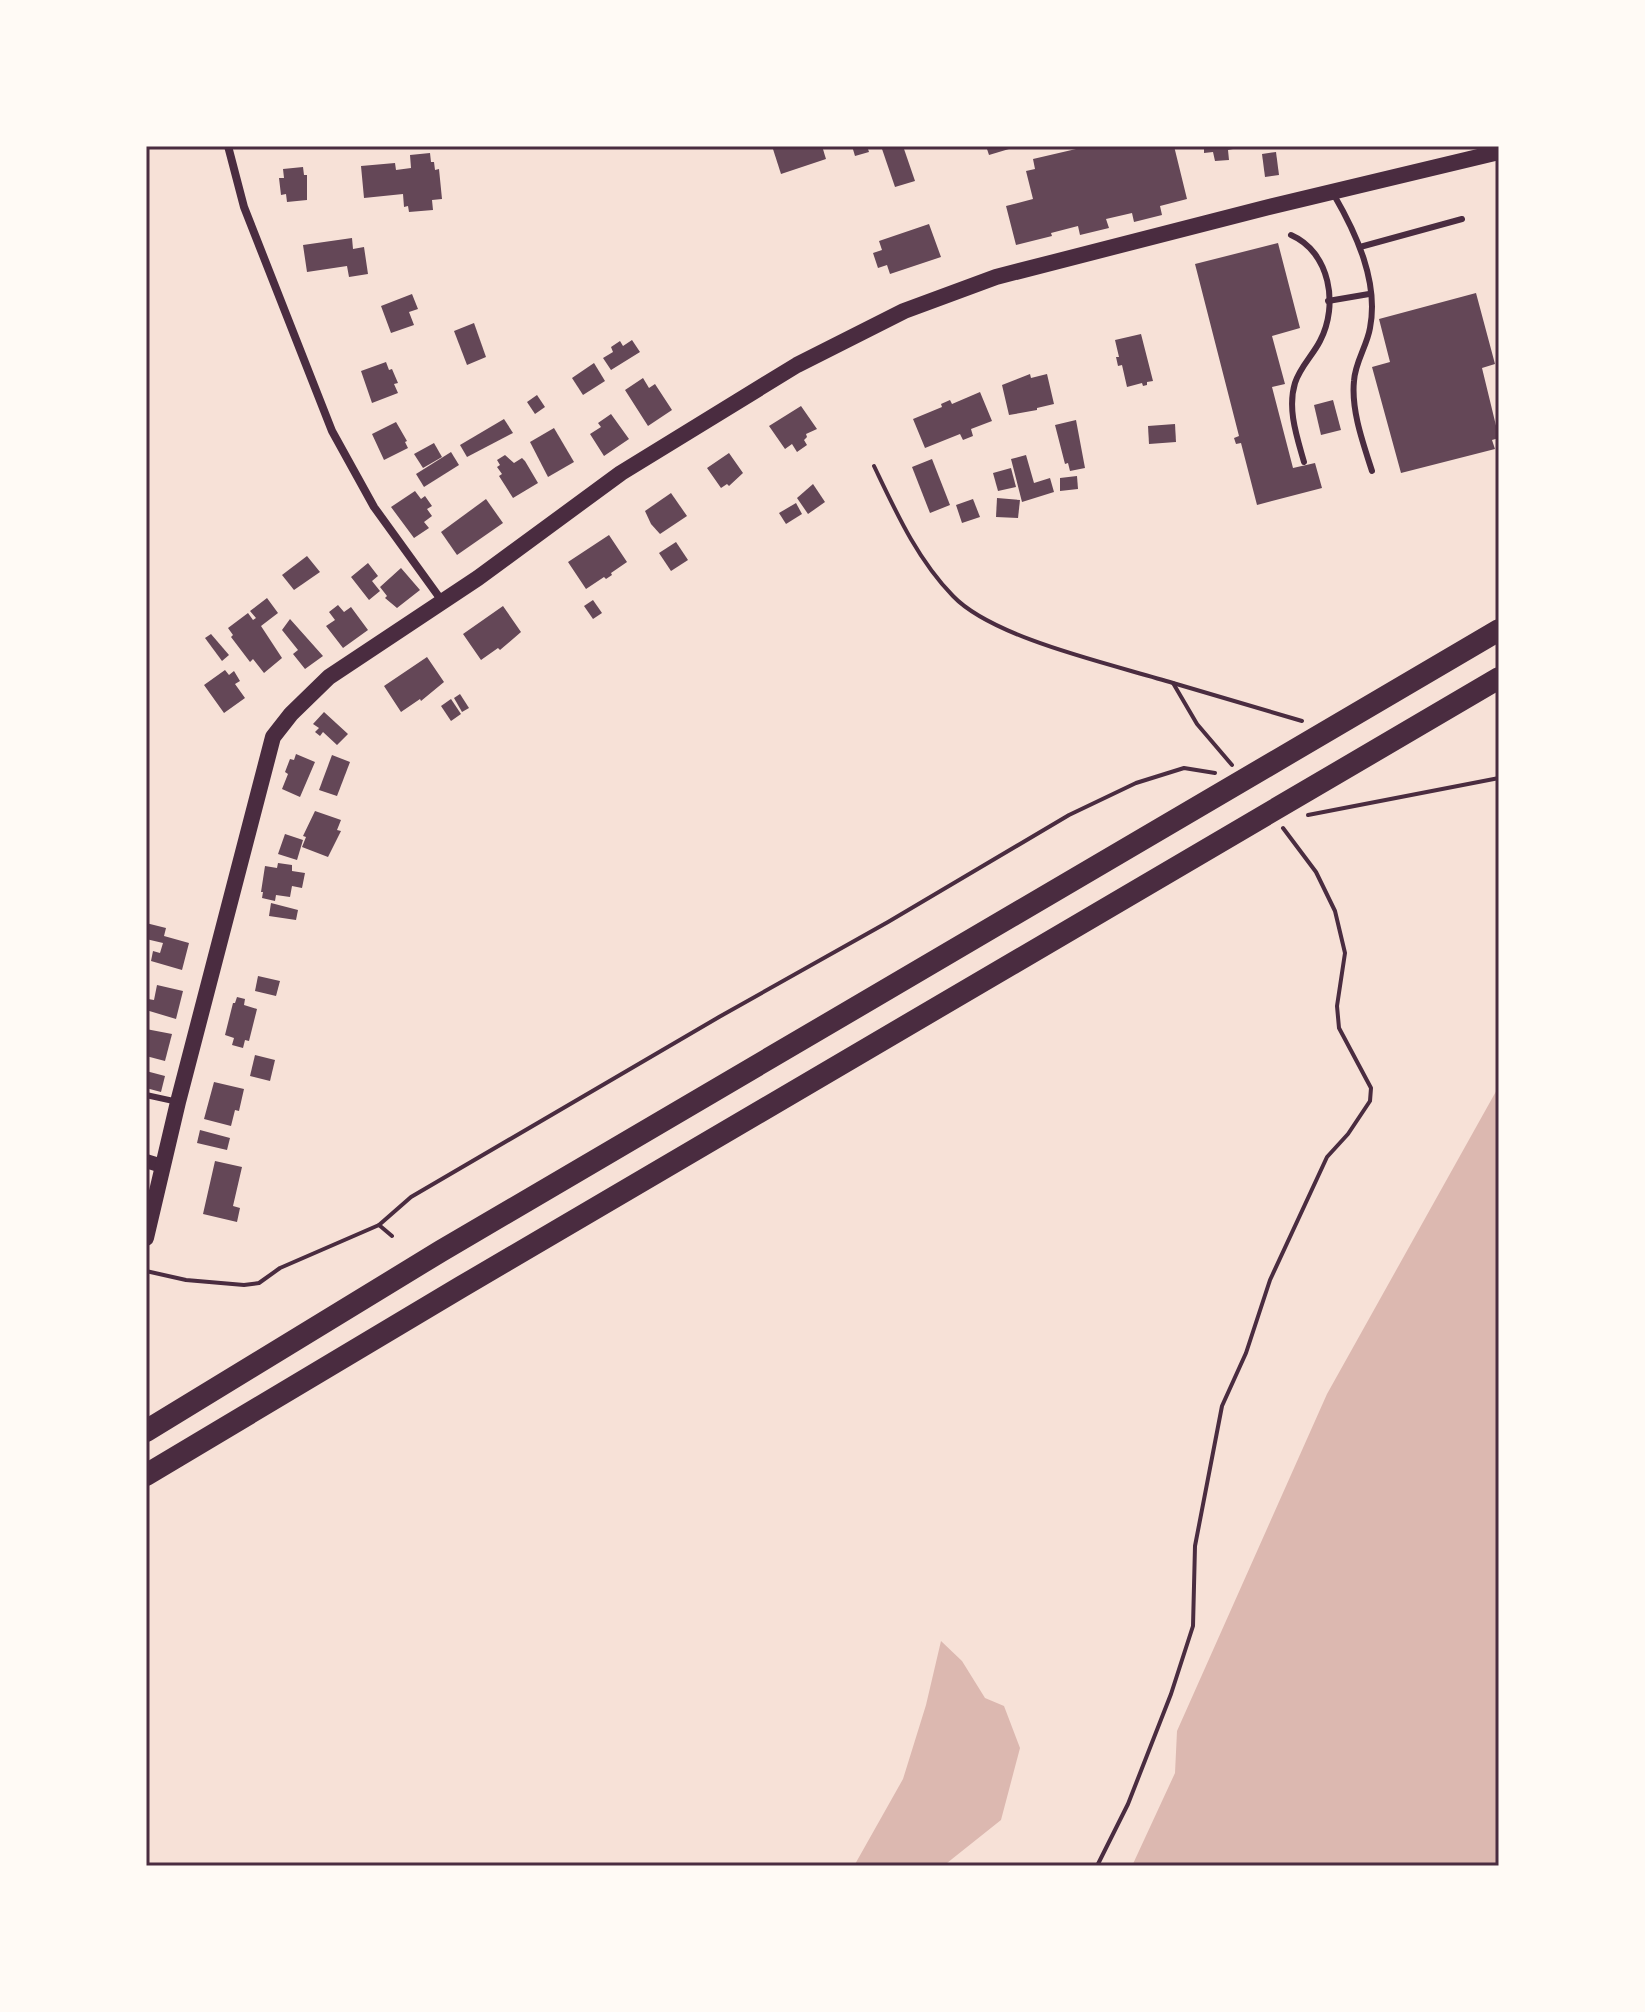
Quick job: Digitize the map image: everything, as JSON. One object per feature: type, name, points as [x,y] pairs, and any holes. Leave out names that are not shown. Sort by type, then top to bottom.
[{"type":"highway","points":[[146,1431],[441,1251],[1499,630]]},
{"type":"highway","points":[[146,1475],[1499,678]]},
{"type":"main road","points":[[146,1238],[154,1164],[178,1102],[273,737],[291,714],[329,677],[442,601],[621,473],[797,365],[904,311],[996,277],[1499,152]]},
{"type":"street","points":[[228,146],[244,207],[332,431],[374,507],[442,601]]},
{"type":"lane","points":[[1332,192],[1360,247],[1369,294],[1371,325],[1354,381],[1362,441],[1372,471]]},
{"type":"lane","points":[[1360,247],[1462,219]]},
{"type":"lane","points":[[1291,235],[1303,240],[1315,252],[1327,276],[1329,318],[1321,340],[1295,384],[1292,403],[1304,462]]},
{"type":"lane","points":[[1328,301],[1369,294]]},
{"type":"lane","points":[[146,1095],[178,1102]]},
{"type":"path","points":[[874,466],[903,527],[930,568],[955,599],[991,622],[1046,645],[1309,723]]},
{"type":"path","points":[[1173,683],[1197,724],[1233,767]]},
{"type":"path","points":[[146,1271],[186,1280],[244,1285],[259,1283],[280,1268],[379,1225],[411,1197],[1069,815],[1136,783],[1184,768],[1218,774]]},
{"type":"path","points":[[1295,816],[1318,815],[1499,778]]},
{"type":"path","points":[[1097,1866],[1128,1804],[1171,1694],[1193,1626],[1195,1546],[1222,1406],[1246,1353],[1270,1280],[1327,1157],[1348,1134],[1370,1101],[1371,1088],[1339,1028],[1337,1006],[1345,953],[1335,911],[1316,872],[1279,823]]},
{"type":"path","points":[[379,1225],[392,1236]]},
{"type":"shaded area","points":[[1499,1086],[1499,1866],[1132,1866],[1175,1773],[1177,1731],[1327,1394]]},
{"type":"shaded area","points":[[941,1641],[962,1661],[985,1698],[1004,1706],[1020,1748],[1001,1820],[947,1866],[854,1866],[903,1779],[926,1705]]},
{"type":"building","points":[[772,146],[822,146],[826,159],[781,174]]},
{"type":"building","points":[[852,146],[867,146],[869,152],[855,156]]},
{"type":"building","points":[[881,146],[903,146],[915,181],[895,187]]},
{"type":"building","points":[[986,146],[1008,146],[1009,149],[989,155]]},
{"type":"building","points":[[1076,146],[1174,146],[1187,199],[1160,206],[1162,215],[1134,222],[1132,213],[1106,219],[1109,228],[1080,235],[1078,226],[1016,245],[1006,206],[1033,199],[1026,171],[1035,169],[1033,159],[1076,149]]},
{"type":"building","points":[[1204,146],[1232,146],[1233,149],[1228,150],[1229,160],[1215,161],[1213,152],[1204,153]]},
{"type":"building","points":[[1276,152],[1279,175],[1265,177],[1262,154]]},
{"type":"building","points":[[430,153],[435,170],[439,169],[442,199],[432,200],[433,210],[409,212],[408,206],[404,207],[403,194],[364,198],[361,166],[395,163],[396,170],[411,168],[410,155]]},
{"type":"building","points":[[303,167],[304,175],[307,175],[307,200],[287,202],[286,194],[281,195],[279,178],[284,178],[283,169]]},
{"type":"building","points":[[929,224],[941,257],[890,274],[887,265],[878,268],[873,253],[882,250],[879,241]]},
{"type":"building","points":[[352,238],[353,249],[364,247],[368,274],[349,277],[347,266],[307,272],[303,245]]},
{"type":"building","points":[[1278,243],[1300,328],[1272,336],[1285,384],[1272,387],[1293,468],[1315,463],[1322,488],[1257,505],[1241,443],[1236,444],[1234,438],[1239,436],[1195,264]]},
{"type":"building","points":[[1476,293],[1495,364],[1482,368],[1499,438],[1492,440],[1495,449],[1401,473],[1372,367],[1390,362],[1379,319]]},
{"type":"building","points":[[412,294],[418,309],[409,312],[414,325],[391,333],[381,306]]},
{"type":"building","points":[[474,323],[486,357],[467,365],[454,331]]},
{"type":"building","points":[[1141,334],[1153,381],[1143,386],[1142,383],[1127,387],[1122,365],[1118,366],[1115,340]]},
{"type":"building","points":[[632,340],[640,352],[611,370],[603,358],[613,352],[611,347],[620,341],[623,346]]},
{"type":"building","points":[[386,362],[398,383],[394,384],[398,393],[372,403],[361,371]]},
{"type":"building","points":[[594,363],[605,381],[583,395],[572,378]]},
{"type":"building","points":[[1030,374],[1031,378],[1047,374],[1054,404],[1009,415],[1002,385]]},
{"type":"building","points":[[643,378],[649,388],[655,384],[672,410],[648,426],[625,390]]},
{"type":"building","points":[[980,392],[992,421],[971,429],[973,436],[963,440],[960,434],[925,448],[913,419],[942,407],[941,404],[950,400],[952,404]]},
{"type":"building","points":[[537,395],[545,407],[535,414],[527,402]]},
{"type":"building","points":[[1333,400],[1341,430],[1321,435],[1314,405]]},
{"type":"building","points":[[801,406],[817,429],[806,434],[804,440],[807,445],[797,452],[792,444],[785,449],[769,426]]},
{"type":"building","points":[[611,414],[629,439],[604,456],[590,434],[601,427],[598,423]]},
{"type":"building","points":[[504,419],[513,433],[467,457],[460,445]]},
{"type":"building","points":[[1076,420],[1085,468],[1070,471],[1068,463],[1065,464],[1055,425]]},
{"type":"building","points":[[396,422],[408,448],[384,460],[372,434]]},
{"type":"building","points":[[1175,424],[1176,442],[1149,444],[1148,426]]},
{"type":"building","points":[[554,428],[574,462],[548,477],[530,442]]},
{"type":"building","points":[[434,443],[442,457],[423,468],[414,454]]},
{"type":"building","points":[[451,452],[459,465],[424,487],[416,474]]},
{"type":"building","points":[[729,453],[743,473],[729,486],[727,484],[721,488],[707,468]]},
{"type":"building","points":[[505,455],[514,463],[522,458],[538,483],[513,498],[497,467],[500,465],[497,460]]},
{"type":"building","points":[[1026,455],[1034,483],[1050,478],[1054,492],[1022,502],[1011,459]]},
{"type":"building","points":[[932,459],[950,505],[930,513],[912,467]]},
{"type":"building","points":[[1011,468],[1016,487],[998,491],[993,473]]},
{"type":"building","points":[[1077,476],[1078,489],[1060,491],[1060,478]]},
{"type":"building","points":[[813,484],[825,502],[808,514],[797,498]]},
{"type":"building","points":[[415,491],[421,499],[425,496],[432,506],[427,509],[432,516],[424,522],[429,528],[414,538],[391,507]]},
{"type":"building","points":[[671,493],[687,516],[660,534],[645,511]]},
{"type":"building","points":[[997,498],[1020,500],[1018,518],[996,517]]},
{"type":"building","points":[[486,499],[503,523],[457,555],[441,532]]},
{"type":"building","points":[[973,499],[980,517],[962,523],[956,505]]},
{"type":"building","points":[[796,503],[802,514],[786,524],[779,513]]},
{"type":"building","points":[[609,535],[627,562],[606,579],[604,577],[586,589],[568,562]]},
{"type":"building","points":[[676,542],[688,560],[671,571],[659,553]]},
{"type":"building","points":[[307,556],[320,572],[294,590],[282,575]]},
{"type":"building","points":[[368,563],[378,576],[372,581],[380,591],[369,600],[351,577]]},
{"type":"building","points":[[401,568],[420,590],[397,608],[385,598],[387,596],[380,587]]},
{"type":"building","points":[[267,598],[278,613],[261,626],[282,658],[264,673],[253,659],[250,662],[228,628],[248,613],[253,620],[256,618],[250,611]]},
{"type":"building","points":[[593,600],[602,613],[593,619],[584,606]]},
{"type":"building","points":[[338,605],[344,612],[351,607],[368,630],[343,648],[326,626],[335,620],[329,612]]},
{"type":"building","points":[[503,606],[521,632],[500,650],[498,648],[481,660],[463,634]]},
{"type":"building","points":[[290,619],[323,656],[305,669],[293,654],[298,650],[282,630]]},
{"type":"building","points":[[211,634],[229,655],[222,661],[205,638]]},
{"type":"building","points":[[427,657],[444,682],[421,701],[401,712],[384,686]]},
{"type":"building","points":[[225,670],[229,675],[234,671],[240,681],[235,684],[245,698],[224,713],[204,685]]},
{"type":"building","points":[[460,694],[469,708],[462,712],[454,698]]},
{"type":"building","points":[[451,699],[461,714],[451,721],[441,706]]},
{"type":"building","points":[[324,712],[348,734],[337,745],[323,732],[320,736],[315,732],[319,728],[313,724]]},
{"type":"building","points":[[296,754],[315,762],[300,797],[282,789],[290,759],[294,760]]},
{"type":"building","points":[[332,755],[350,762],[337,796],[319,790]]},
{"type":"building","points":[[315,811],[341,820],[337,830],[341,831],[328,857],[302,847],[306,837],[303,836]]},
{"type":"building","points":[[285,834],[303,840],[297,860],[278,854]]},
{"type":"building","points":[[278,863],[292,865],[292,871],[305,873],[302,888],[292,886],[290,897],[276,895],[275,901],[262,898],[265,866],[277,868]]},
{"type":"building","points":[[271,903],[298,910],[296,920],[269,916]]},
{"type":"building","points":[[146,923],[166,928],[164,936],[189,943],[182,970],[151,961],[153,951],[160,953],[163,943],[146,939]]},
{"type":"building","points":[[258,976],[280,981],[276,996],[255,991]]},
{"type":"building","points":[[157,985],[183,991],[176,1019],[146,1010],[148,999],[154,1000]]},
{"type":"building","points":[[237,997],[245,999],[244,1005],[257,1009],[249,1041],[245,1040],[243,1048],[232,1045],[234,1038],[225,1035]]},
{"type":"building","points":[[146,1029],[172,1034],[165,1061],[146,1056]]},
{"type":"building","points":[[255,1055],[275,1060],[270,1081],[250,1076]]},
{"type":"building","points":[[146,1071],[165,1076],[161,1092],[146,1088]]},
{"type":"building","points":[[214,1082],[244,1089],[239,1111],[235,1110],[231,1126],[204,1119]]},
{"type":"building","points":[[200,1130],[230,1138],[227,1150],[197,1143]]},
{"type":"building","points":[[215,1161],[242,1167],[233,1206],[240,1208],[237,1222],[203,1214]]}]
